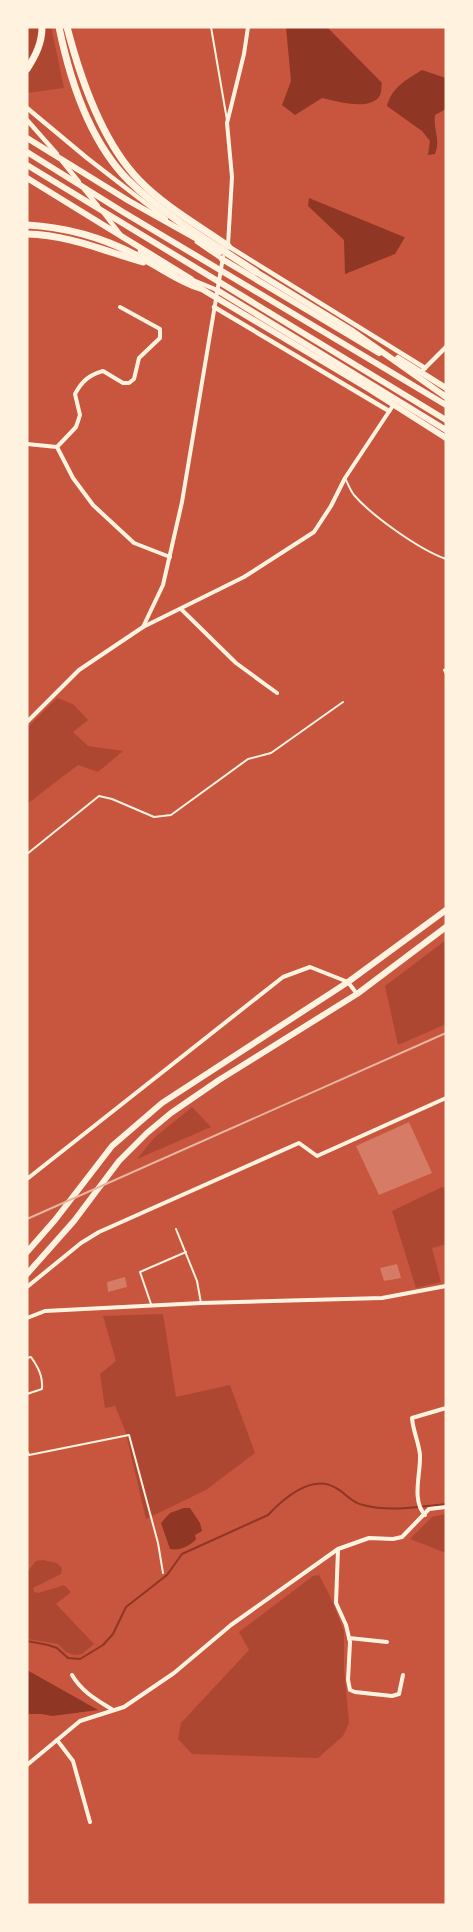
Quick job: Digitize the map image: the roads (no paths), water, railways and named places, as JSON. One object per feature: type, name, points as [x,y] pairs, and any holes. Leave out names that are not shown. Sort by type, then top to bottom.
[{"type":"highway","points":[[27,69],[36,55],[42,38],[42,27]]},
{"type":"highway","points":[[59,27],[84,112],[112,160],[148,198],[256,273]]},
{"type":"highway","points":[[67,27],[94,111],[123,159],[147,188],[228,246]]},
{"type":"highway","points":[[27,225],[59,228],[106,243],[138,256],[188,284],[200,288]]},
{"type":"highway","points":[[27,234],[58,236],[168,269]]},
{"type":"main road","points":[[27,138],[129,201],[256,273],[446,388]]},
{"type":"main road","points":[[27,152],[446,405]]},
{"type":"main road","points":[[27,165],[446,420]]},
{"type":"main road","points":[[27,178],[191,279],[200,288],[369,388],[446,438]]},
{"type":"main road","points":[[222,259],[446,395]]},
{"type":"main road","points":[[217,290],[446,430]]},
{"type":"main road","points":[[351,330],[446,395]]},
{"type":"main road","points":[[27,1252],[55,1220],[112,1146],[162,1103],[348,982],[446,910]]},
{"type":"main road","points":[[27,1274],[74,1221],[119,1161],[171,1113],[219,1080],[357,994],[446,927]]},
{"type":"street","points":[[142,627],[163,585],[170,557],[189,463],[222,259],[228,246],[232,177],[227,123],[244,54],[248,27]]},
{"type":"street","points":[[27,108],[121,185],[222,259]]},
{"type":"street","points":[[27,120],[46,140],[126,242],[168,269],[217,290]]},
{"type":"street","points":[[228,246],[425,368]]},
{"type":"street","points":[[57,447],[76,427],[80,415],[75,394],[89,375],[103,370],[123,383],[129,383],[134,379],[139,358],[160,338],[160,329],[120,307]]},
{"type":"street","points":[[214,307],[389,411]]},
{"type":"street","points":[[416,375],[446,347]]},
{"type":"street","points":[[27,722],[79,670],[142,627],[244,577],[314,532],[345,478],[398,399]]},
{"type":"street","points":[[27,444],[57,447]]},
{"type":"street","points":[[57,447],[73,478],[93,506],[134,543],[170,557]]},
{"type":"street","points":[[180,609],[236,663],[277,693]]},
{"type":"street","points":[[27,1179],[283,977],[310,967],[348,982],[357,994]]},
{"type":"street","points":[[27,1287],[81,1243],[99,1232],[298,1143],[317,1156],[446,1098]]},
{"type":"street","points":[[27,1318],[45,1311],[201,1303],[382,1298],[446,1286]]},
{"type":"street","points":[[423,1513],[418,1500],[420,1455],[412,1418],[446,1408]]},
{"type":"street","points":[[27,1765],[80,1721],[124,1707],[174,1673],[231,1624],[338,1549],[369,1538],[402,1537],[423,1513],[429,1509],[446,1507]]},
{"type":"street","points":[[338,1549],[336,1604],[346,1625],[350,1690],[392,1696],[399,1694],[403,1675]]},
{"type":"street","points":[[348,1638],[387,1642]]},
{"type":"street","points":[[72,1675],[86,1693],[113,1711]]},
{"type":"street","points":[[57,1740],[73,1761],[90,1822]]},
{"type":"lane","points":[[211,27],[227,123]]},
{"type":"lane","points":[[345,478],[354,495],[388,525],[411,541],[446,559]]},
{"type":"lane","points":[[446,669],[444,670],[446,674]]},
{"type":"lane","points":[[27,854],[99,796],[112,799],[154,817],[171,815],[248,759],[271,753],[343,702]]},
{"type":"lane","points":[[176,1229],[197,1281],[201,1303]]},
{"type":"lane","points":[[152,1306],[140,1272],[186,1252]]},
{"type":"lane","points":[[27,1358],[31,1357],[39,1368],[42,1389],[27,1394]]},
{"type":"lane","points":[[27,1451],[29,1455],[129,1435],[158,1543],[163,1573]]},
{"type":"waterway","points":[[27,1641],[57,1648],[68,1658],[80,1659],[103,1645],[113,1634],[126,1607],[167,1575],[182,1554],[268,1515],[290,1495],[308,1486],[327,1484],[340,1490],[355,1502],[373,1507],[404,1508],[446,1504]]},
{"type":"railway","points":[[27,1219],[446,1033]]}]
